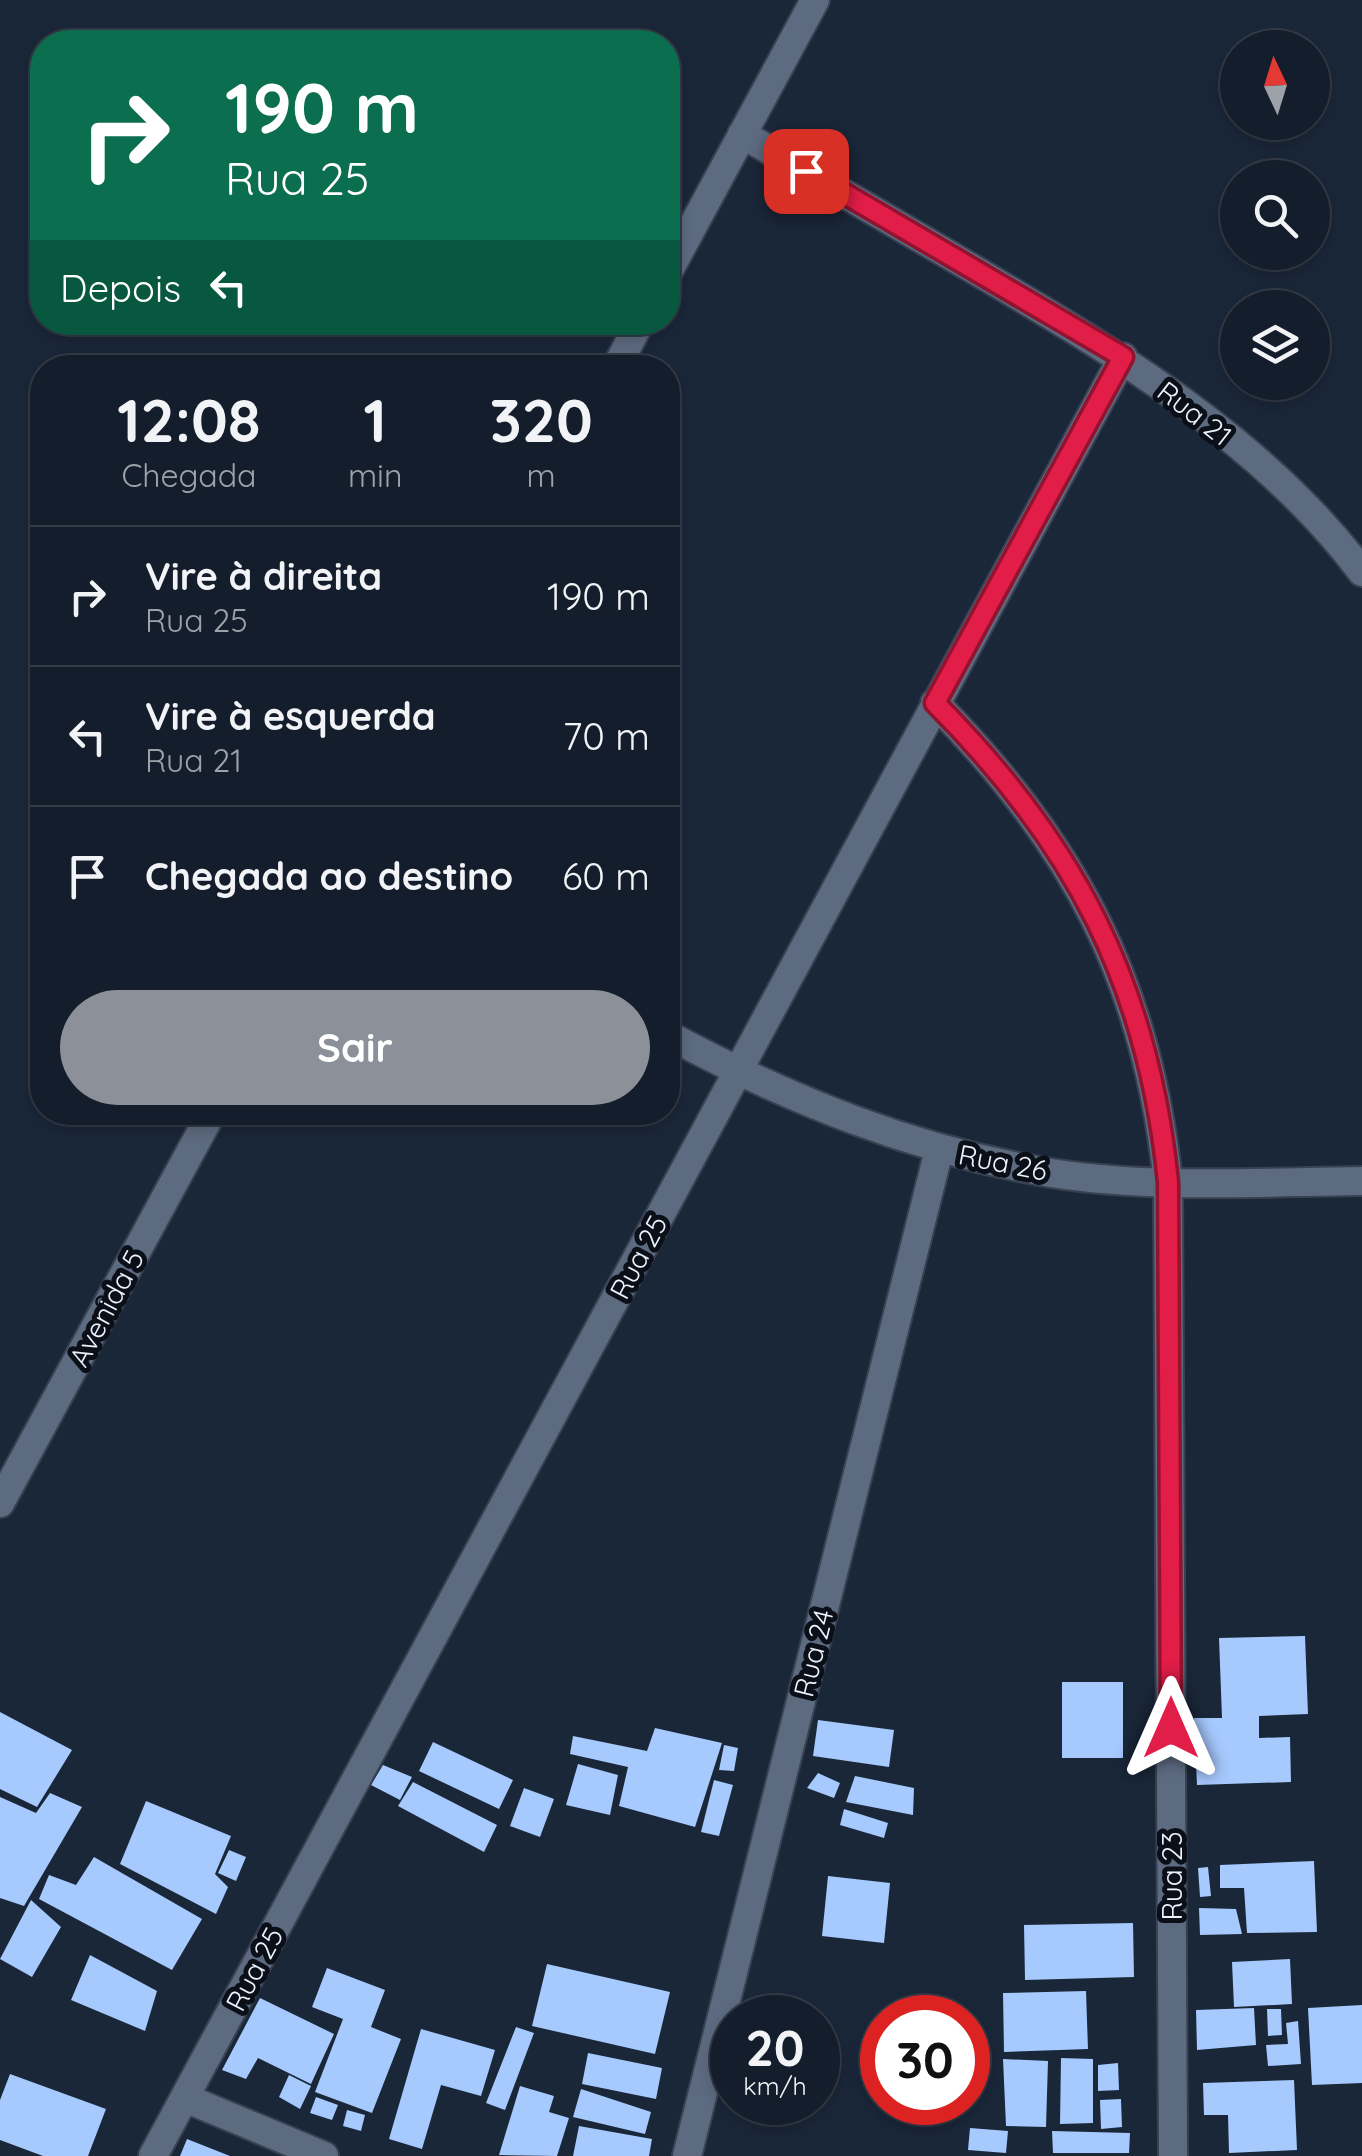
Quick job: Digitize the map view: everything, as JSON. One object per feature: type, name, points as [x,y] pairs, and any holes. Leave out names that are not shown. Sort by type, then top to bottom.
[{"type":"street","points":[[680,250],[815,0]]},
{"type":"street","name":"Rua 21","points":[[742,134],[1123,357],[1242,450],[1340,542],[1362,572]]},
{"type":"street","name":"Rua 25","points":[[154,2156],[1123,357]]},
{"type":"street","name":"Rua 23","points":[[935,703],[994,763],[1052,840],[1100,925],[1139,1022],[1160,1102],[1168,1182],[1173,2156]]},
{"type":"street","name":"Rua 26","points":[[680,1041],[834,1116],[939,1150],[1054,1173],[1168,1182],[1362,1181]]},
{"type":"street","name":"Avenida 5","points":[[0,1504],[205,1125]]},
{"type":"street","name":"Rua 24","points":[[687,2156],[939,1150]]},
{"type":"street","points":[[185,2098],[324,2156]]},
{"type":"building","points":[[1305,1636],[1308,1714],[1259,1716],[1259,1738],[1290,1737],[1291,1782],[1197,1785],[1194,1718],[1222,1718],[1219,1638]]},
{"type":"building","points":[[1062,1682],[1123,1682],[1123,1758],[1062,1758]]},
{"type":"building","points":[[0,1712],[72,1750],[37,1807],[0,1789]]},
{"type":"building","points":[[818,1720],[894,1730],[889,1767],[813,1756]]},
{"type":"building","points":[[655,1728],[722,1743],[695,1827],[619,1806],[628,1767],[570,1754],[573,1736],[647,1751]]},
{"type":"building","points":[[433,1742],[513,1780],[499,1809],[419,1771]]},
{"type":"building","points":[[724,1745],[738,1748],[734,1771],[719,1770]]},
{"type":"building","points":[[578,1764],[618,1775],[610,1815],[566,1805]]},
{"type":"building","points":[[383,1765],[412,1777],[400,1800],[371,1785]]},
{"type":"building","points":[[818,1773],[840,1783],[834,1798],[807,1788]]},
{"type":"building","points":[[855,1776],[914,1788],[913,1815],[846,1802]]},
{"type":"building","points":[[714,1780],[733,1785],[719,1836],[701,1832]]},
{"type":"building","points":[[413,1782],[497,1825],[484,1852],[398,1806]]},
{"type":"building","points":[[524,1788],[554,1799],[540,1837],[510,1826]]},
{"type":"building","points":[[50,1793],[82,1807],[24,1906],[0,1898],[0,1797],[36,1813]]},
{"type":"building","points":[[146,1801],[231,1836],[215,1874],[228,1887],[216,1914],[120,1864]]},
{"type":"building","points":[[844,1809],[888,1823],[884,1838],[840,1825]]},
{"type":"building","points":[[229,1850],[246,1857],[236,1881],[218,1873]]},
{"type":"building","points":[[94,1857],[202,1919],[172,1970],[39,1899],[49,1875],[76,1885]]},
{"type":"building","points":[[1314,1861],[1317,1932],[1247,1933],[1244,1888],[1220,1888],[1220,1865]]},
{"type":"building","points":[[1208,1867],[1211,1896],[1200,1897],[1198,1868]]},
{"type":"building","points":[[828,1876],[890,1883],[884,1943],[822,1936]]},
{"type":"building","points":[[31,1900],[61,1927],[32,1977],[0,1959]]},
{"type":"building","points":[[1199,1908],[1236,1909],[1242,1934],[1200,1935]]},
{"type":"building","points":[[1133,1923],[1134,1977],[1025,1980],[1024,1925]]},
{"type":"building","points":[[90,1955],[157,1991],[145,2031],[71,2000]]},
{"type":"building","points":[[1290,1959],[1292,2004],[1234,2007],[1232,1962]]},
{"type":"building","points":[[547,1964],[670,1992],[655,2054],[532,2026]]},
{"type":"building","points":[[327,1968],[385,1990],[371,2027],[401,2039],[372,2113],[315,2092],[343,2019],[312,2007]]},
{"type":"building","points":[[1086,1991],[1088,2049],[1004,2052],[1003,1993]]},
{"type":"building","points":[[260,1998],[334,2034],[311,2084],[258,2058],[246,2079],[222,2070]]},
{"type":"building","points":[[1362,2005],[1362,2083],[1312,2085],[1308,2008]]},
{"type":"building","points":[[1254,2008],[1256,2045],[1197,2050],[1196,2010]]},
{"type":"building","points":[[1267,2009],[1281,2009],[1282,2035],[1268,2036]]},
{"type":"building","points":[[1298,2021],[1301,2064],[1268,2066],[1266,2045],[1288,2044],[1286,2023]]},
{"type":"building","points":[[516,2027],[534,2033],[505,2110],[486,2103]]},
{"type":"building","points":[[421,2029],[495,2050],[481,2096],[441,2085],[422,2149],[389,2139]]},
{"type":"building","points":[[588,2053],[662,2068],[656,2099],[582,2084]]},
{"type":"building","points":[[1061,2058],[1093,2059],[1093,2123],[1060,2124]]},
{"type":"building","points":[[1003,2059],[1048,2061],[1046,2127],[1006,2126]]},
{"type":"building","points":[[1118,2063],[1119,2090],[1098,2091],[1098,2065]]},
{"type":"building","points":[[10,2074],[106,2109],[88,2156],[43,2156],[0,2140],[0,2100]]},
{"type":"building","points":[[289,2075],[311,2086],[300,2109],[279,2097]]},
{"type":"building","points":[[1294,2080],[1297,2150],[1229,2153],[1228,2115],[1204,2115],[1203,2083]]},
{"type":"building","points":[[520,2086],[554,2096],[549,2112],[569,2118],[557,2156],[499,2155]]},
{"type":"building","points":[[581,2089],[651,2112],[645,2134],[573,2117]]},
{"type":"building","points":[[316,2097],[338,2105],[332,2120],[310,2113]]},
{"type":"building","points":[[1121,2099],[1122,2127],[1101,2129],[1100,2100]]},
{"type":"building","points":[[347,2110],[365,2115],[361,2131],[343,2126]]},
{"type":"building","points":[[579,2126],[652,2139],[649,2156],[573,2156]]},
{"type":"building","points":[[970,2128],[1008,2131],[1006,2153],[968,2150]]},
{"type":"building","points":[[1052,2131],[1130,2133],[1129,2153],[1053,2153]]},
{"type":"building","points":[[187,2139],[230,2156],[180,2156]]},
{"type":"route","points":[[806,171],[1123,357],[935,703],[994,763],[1052,840],[1100,925],[1139,1022],[1160,1102],[1168,1182],[1171,1728]]}]
